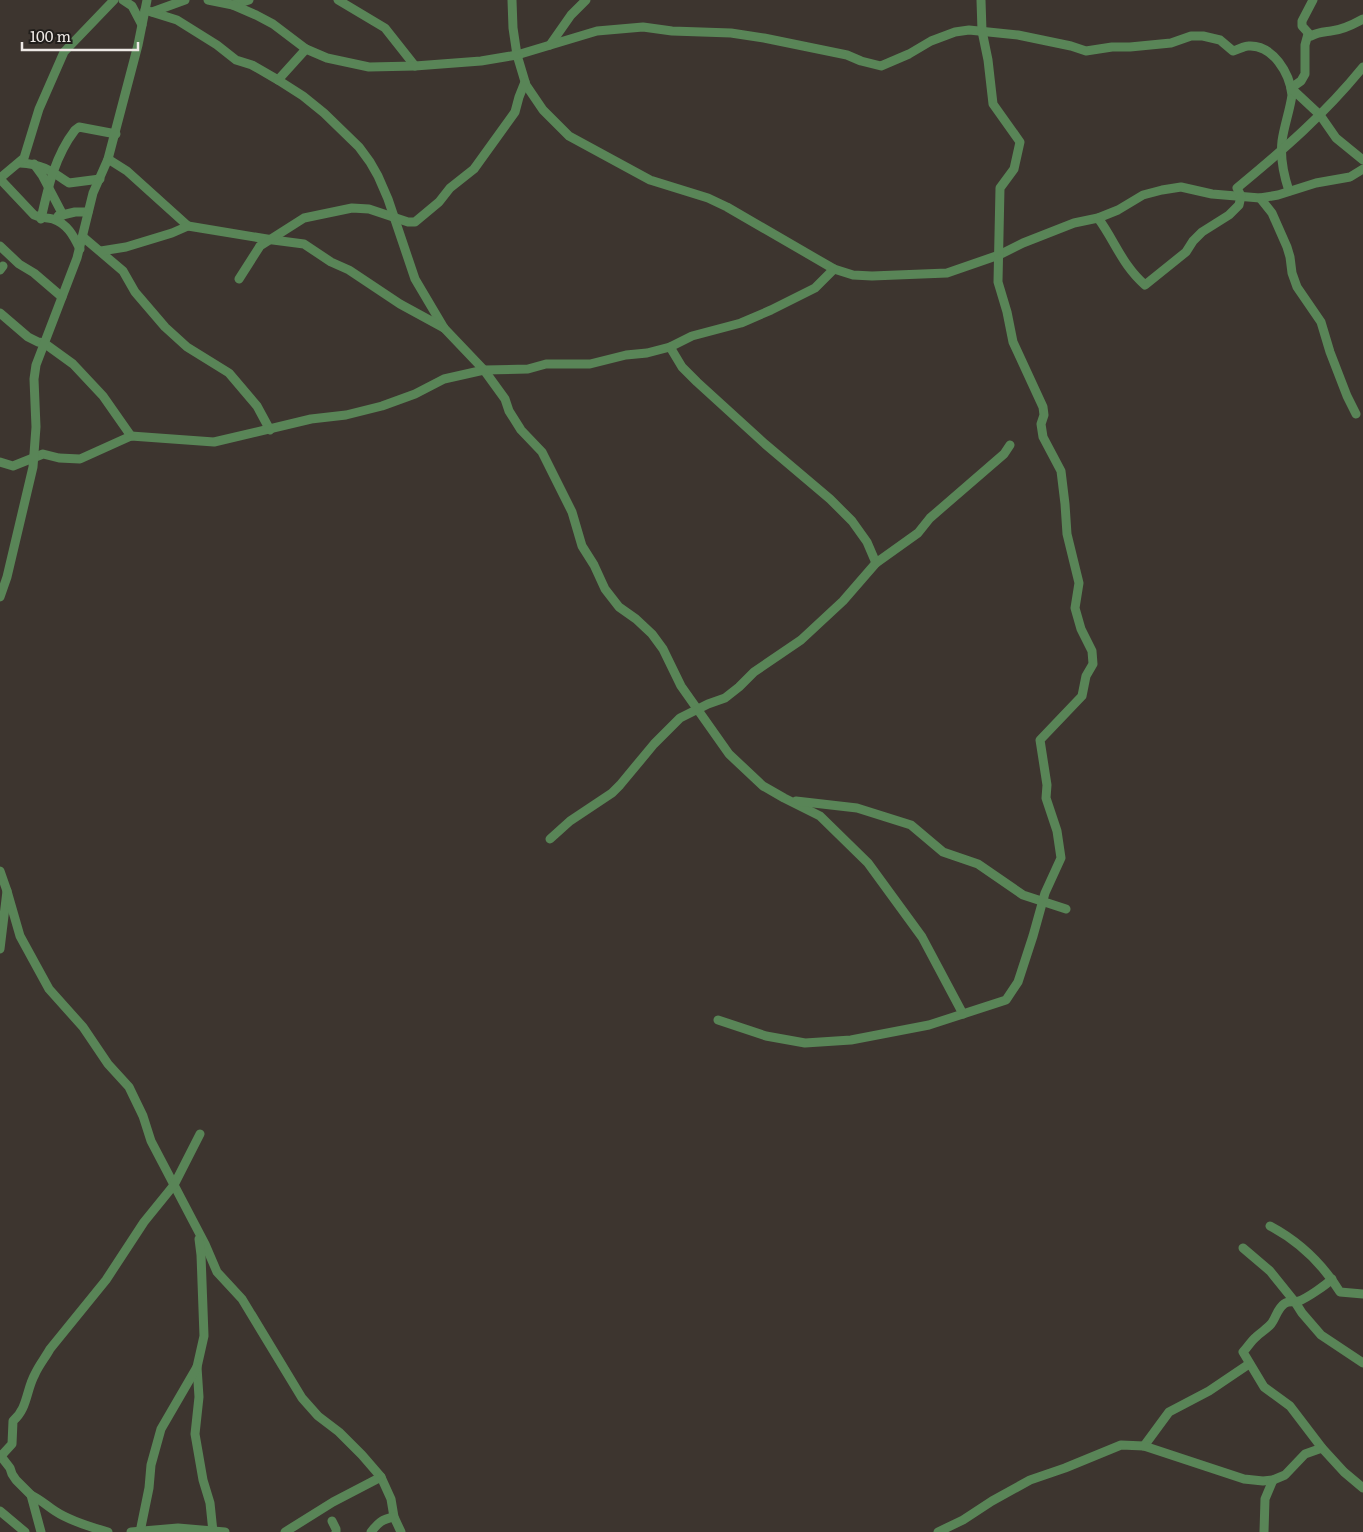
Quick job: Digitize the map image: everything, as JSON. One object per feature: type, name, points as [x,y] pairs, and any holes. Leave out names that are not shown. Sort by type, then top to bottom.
[{"type":"street","points":[[80,249],[72,233],[56,220],[46,219],[29,211],[0,179],[24,158],[39,109],[64,52],[114,0]]},
{"type":"street","points":[[122,0],[132,6],[142,25]]},
{"type":"street","points":[[0,597],[34,457],[36,428],[34,379],[36,365],[80,249],[93,194],[116,134],[142,25],[149,11],[147,0]]},
{"type":"street","points":[[149,11],[184,0]]},
{"type":"street","points":[[208,0],[233,6],[273,24],[306,49],[327,58],[369,67],[482,61],[517,54],[597,31],[643,27],[672,31],[731,33],[764,38],[847,54],[861,62],[880,66],[892,62],[932,41],[955,32],[969,30],[1018,35],[1086,51],[1164,43],[1191,36],[1203,36],[1220,40],[1234,51],[1248,46],[1260,48],[1279,62],[1291,88],[1291,101],[1282,140],[1284,177],[1289,192]]},
{"type":"street","points":[[233,6],[249,0]]},
{"type":"street","points":[[338,0],[385,28],[415,66]]},
{"type":"street","points":[[512,0],[513,28],[517,54],[525,82],[543,110],[569,136],[650,180],[708,198],[727,207],[834,269],[853,275],[947,273],[999,255],[1074,223],[1098,218],[1118,210],[1143,195],[1181,187],[1212,194],[1260,198],[1278,195],[1316,183],[1350,177],[1363,169]]},
{"type":"street","points":[[550,45],[571,15],[586,0]]},
{"type":"street","points":[[718,1020],[766,1036],[805,1043],[851,1040],[929,1025],[1006,1000],[1018,982],[1045,893],[1060,858],[1057,831],[1046,798],[1047,785],[1040,740],[1082,696],[1086,676],[1093,664],[1092,651],[1081,629],[1075,608],[1079,583],[1067,534],[1066,504],[1061,472],[1043,437],[1041,424],[1044,415],[1043,407],[1013,342],[998,282],[1000,188],[1014,169],[1020,142],[994,104],[982,31],[981,0]]},
{"type":"street","points":[[1313,0],[1302,21],[1302,26],[1311,36],[1325,30],[1331,31],[1348,26],[1363,19]]},
{"type":"street","points":[[149,11],[177,20],[217,45],[236,60],[252,65],[303,96],[324,113],[359,147],[378,176],[395,218],[415,279],[444,328],[484,370],[505,399],[509,411],[521,430],[542,452],[572,512],[582,546],[594,565],[605,589],[619,607],[652,634],[663,649],[681,686],[734,759],[763,786],[820,816],[868,863],[922,937],[963,1014]]},
{"type":"street","points":[[1291,88],[1301,81],[1305,74],[1305,45],[1308,34]]},
{"type":"street","points":[[278,80],[306,49]]},
{"type":"street","points":[[1098,218],[1132,274],[1145,285],[1186,252],[1202,232],[1228,216],[1239,205],[1241,196],[1238,188],[1282,152],[1336,99],[1363,67]]},
{"type":"street","points":[[239,279],[260,246],[304,218],[352,208],[369,209],[408,222],[415,222],[438,202],[450,188],[474,169],[515,112],[525,82]]},
{"type":"street","points":[[1291,88],[1320,115],[1336,138],[1363,160]]},
{"type":"street","points":[[46,219],[52,171],[58,156],[75,130],[79,128],[116,134]]},
{"type":"street","points":[[26,151],[42,175],[63,215]]},
{"type":"street","points":[[108,159],[127,171],[188,226],[268,240],[304,244],[331,262],[349,270],[400,304],[444,328]]},
{"type":"street","points":[[20,163],[34,164],[52,171],[69,183],[100,179]]},
{"type":"street","points":[[1260,198],[1272,213],[1287,247],[1297,287],[1321,322],[1330,352],[1356,414]]},
{"type":"street","points":[[46,219],[75,212],[88,212]]},
{"type":"street","points":[[101,251],[126,247],[188,226]]},
{"type":"street","points":[[83,237],[123,271],[135,292],[165,327],[187,347],[229,373],[257,406],[270,430]]},
{"type":"street","points":[[0,246],[19,264],[34,273],[62,297]]},
{"type":"street","points":[[0,462],[13,466],[44,454],[59,458],[80,459],[131,436],[214,442],[311,419],[346,415],[382,406],[415,394],[444,379],[484,370],[528,369],[546,364],[590,364],[670,347],[692,336],[741,323],[796,299],[815,288],[834,269]]},
{"type":"street","points":[[0,313],[28,337],[44,343],[73,364],[103,396],[131,436]]},
{"type":"street","points":[[670,347],[682,367],[703,388],[852,521],[867,542],[876,563]]},
{"type":"street","points":[[550,839],[570,821],[612,793],[647,752],[680,718],[725,698],[754,672],[802,640],[843,600],[876,563],[918,533],[930,518],[1000,458],[1010,445]]},
{"type":"street","points":[[0,574],[4,585]]},
{"type":"street","points":[[789,801],[857,808],[911,825],[943,852],[978,864],[1022,895],[1066,909]]},
{"type":"street","points":[[0,871],[20,936],[50,989],[82,1027],[108,1064],[129,1087],[151,1141],[217,1272],[246,1307],[261,1329],[302,1398],[318,1416],[339,1432],[381,1477],[391,1499],[394,1517],[401,1532]]},
{"type":"street","points":[[0,949],[7,891]]},
{"type":"street","points":[[108,1532],[69,1518],[31,1495],[16,1480],[0,1455],[12,1444],[13,1421],[21,1414],[35,1373],[50,1349],[106,1280],[144,1222],[174,1186],[200,1134]]},
{"type":"street","points":[[1270,1226],[1290,1237],[1314,1257],[1340,1292],[1363,1294]]},
{"type":"street","points":[[197,1229],[202,1255],[204,1336],[197,1367],[199,1396],[195,1434],[203,1480],[210,1503],[212,1531]]},
{"type":"street","points":[[1243,1248],[1270,1271],[1321,1335],[1363,1363]]},
{"type":"street","points":[[1332,1279],[1325,1286],[1301,1300],[1290,1301],[1284,1304],[1272,1323],[1255,1338],[1244,1352],[1264,1387],[1290,1406],[1322,1448],[1344,1472],[1363,1488]]},
{"type":"street","points":[[1144,1446],[1169,1412],[1209,1391],[1250,1364]]},
{"type":"street","points":[[197,1367],[158,1436],[151,1465],[149,1488],[137,1532],[178,1528],[224,1532]]},
{"type":"street","points":[[938,1532],[963,1520],[1030,1480],[1121,1445],[1144,1446],[1244,1479],[1273,1480],[1285,1474],[1305,1454],[1322,1448]]},
{"type":"street","points":[[286,1532],[333,1502],[381,1477]]},
{"type":"street","points":[[1264,1532],[1265,1499],[1273,1480]]},
{"type":"street","points":[[31,1495],[41,1532]]},
{"type":"street","points":[[0,1511],[24,1532]]},
{"type":"street","points":[[371,1532],[384,1519],[394,1517]]},
{"type":"street","points":[[332,1521],[336,1532]]}]
